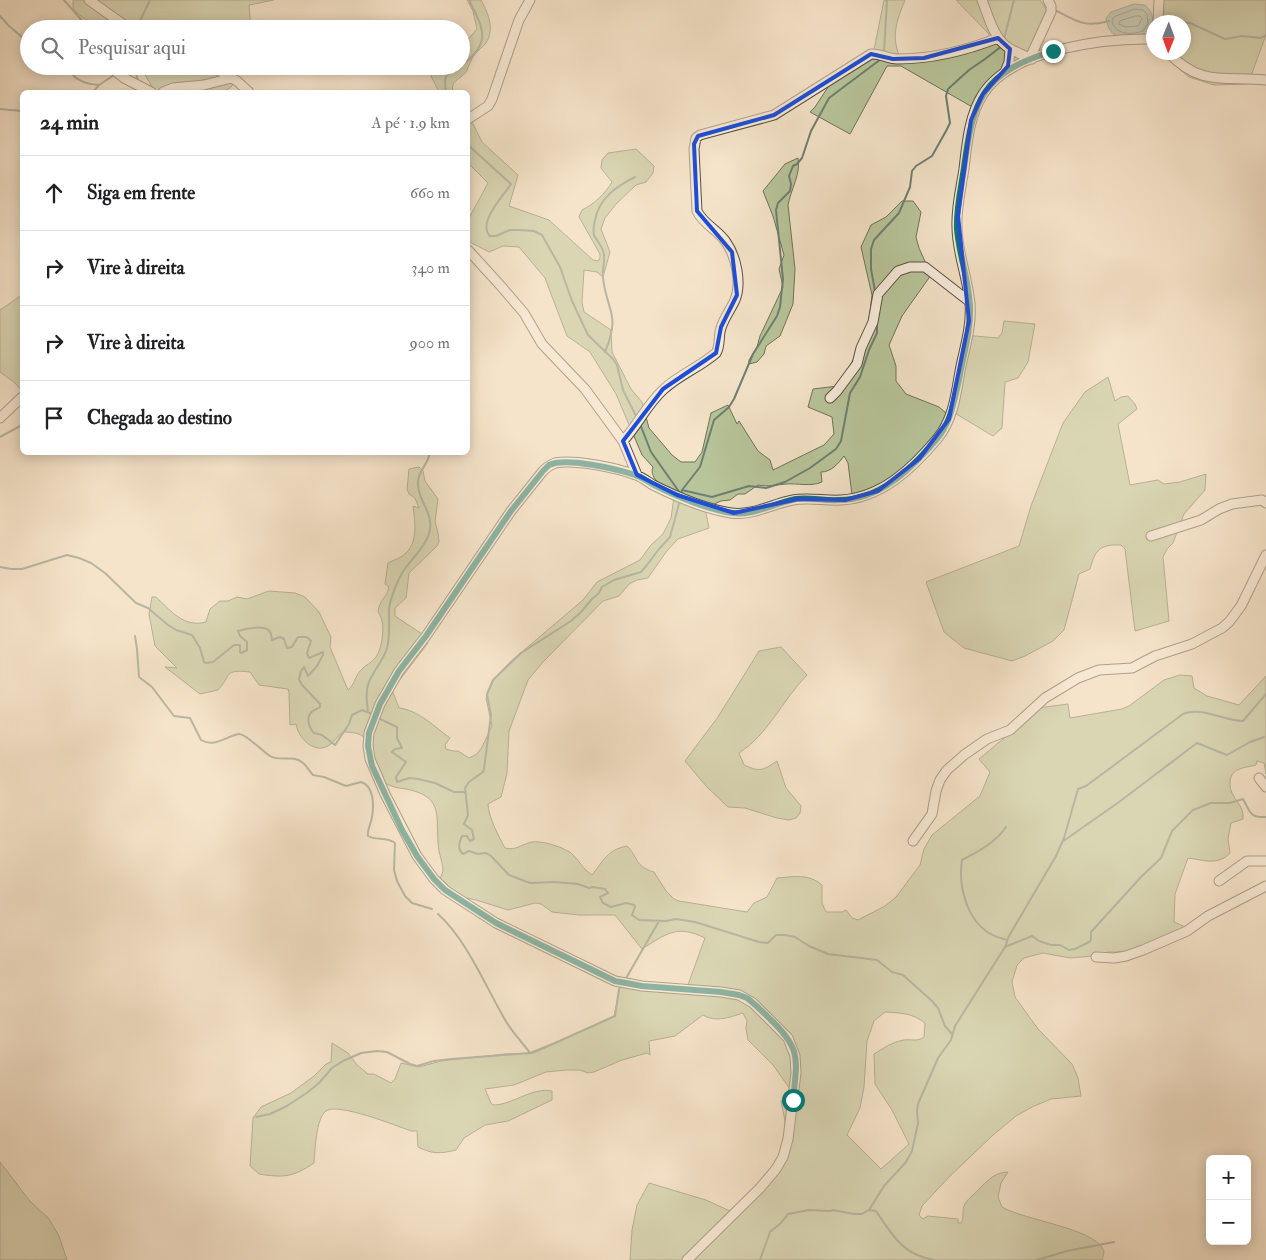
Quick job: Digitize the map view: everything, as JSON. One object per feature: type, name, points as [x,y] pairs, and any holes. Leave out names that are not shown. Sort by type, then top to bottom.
[{"type":"street","points":[[89,0],[117,20]]},
{"type":"street","points":[[470,117],[488,106],[492,99],[518,20],[530,0]]},
{"type":"street","points":[[982,0],[998,38],[1010,49],[1031,58]]},
{"type":"street","points":[[1031,58],[1051,12],[1048,0]]},
{"type":"street","points":[[1158,15],[1159,0]]},
{"type":"street","points":[[622,441],[634,429],[640,417],[664,389],[716,354],[719,348],[721,327],[737,295],[736,263],[732,252],[722,237],[700,217],[697,211],[694,144],[697,137],[774,115],[871,54],[878,54],[893,59],[924,58],[968,48],[998,38]]},
{"type":"street","points":[[687,1260],[760,1188],[776,1169],[783,1157],[788,1139],[796,1073],[795,1056],[788,1038],[753,1003],[739,995],[642,986],[615,981],[496,923],[445,890],[417,856],[372,766],[368,746],[369,733],[375,716],[399,671],[426,636],[511,511],[549,465],[556,463],[581,463],[637,475],[681,497],[710,508],[741,513],[798,499],[838,500],[861,498],[893,481],[919,459],[939,437],[949,419],[953,408],[966,338],[970,302],[957,227],[967,140],[972,120],[983,94],[1005,72],[1031,58],[1077,46],[1146,40]]},
{"type":"street","points":[[1005,72],[1009,62],[1010,49]]},
{"type":"street","points":[[1176,60],[1186,70],[1198,75],[1218,78],[1266,80]]},
{"type":"street","points":[[120,75],[147,90]]},
{"type":"street","points":[[227,75],[247,90]]},
{"type":"street","points":[[168,90],[204,85],[232,78]]},
{"type":"street","points":[[470,252],[524,313],[542,344],[585,389],[622,441],[637,475]]},
{"type":"street","points":[[830,398],[857,364],[860,348],[873,322],[878,294],[898,271],[910,267],[925,267],[970,302]]},
{"type":"street","points":[[0,418],[20,399]]},
{"type":"street","points":[[1152,536],[1201,520],[1219,509],[1232,504],[1262,500],[1266,503]]},
{"type":"street","points":[[913,841],[932,814],[940,780],[947,770],[964,754],[988,739],[1010,730],[1045,698],[1078,678],[1099,670],[1132,668],[1155,656],[1192,644],[1222,628],[1241,606],[1266,555]]},
{"type":"street","points":[[1259,778],[1266,787]]},
{"type":"street","points":[[1219,881],[1247,861],[1266,861]]},
{"type":"street","points":[[1096,957],[1120,957],[1144,950],[1187,931],[1208,916],[1262,887],[1266,881]]},
{"type":"highlighted area","points":[[998,38],[1010,49],[1008,66],[983,94],[971,120],[958,216],[969,321],[949,419],[919,459],[878,491],[845,500],[798,499],[734,513],[677,495],[637,475],[623,441],[663,389],[716,353],[721,327],[737,295],[732,252],[697,211],[694,144],[698,136],[774,115],[871,54],[893,59],[924,58]]},
{"type":"shaded area","points":[[73,0],[274,0],[249,5],[250,20],[86,20],[73,8]]},
{"type":"shaded area","points":[[467,0],[481,0],[490,21],[490,32],[486,43],[476,53],[470,64],[470,37],[477,29],[473,11]]},
{"type":"shaded area","points":[[884,0],[905,0],[897,23],[895,38],[902,61],[993,44],[988,33],[956,0],[1040,0],[1050,15],[1027,65],[1007,71],[974,108],[901,66],[887,66],[850,134],[810,112],[830,84],[874,50]]},
{"type":"shaded area","points":[[1157,0],[1266,0],[1266,35],[1248,84],[1214,85],[1189,77],[1169,60],[1191,60],[1191,15],[1157,15]]},
{"type":"shaded area","points":[[145,75],[235,75],[232,86],[227,90],[154,90]]},
{"type":"shaded area","points":[[464,75],[454,83],[452,90],[438,90],[431,76]]},
{"type":"shaded area","points":[[470,118],[482,142],[518,175],[509,206],[549,220],[593,260],[598,261],[600,254],[579,217],[582,210],[599,198],[612,182],[601,168],[602,160],[608,153],[636,149],[654,166],[653,173],[646,182],[636,185],[616,204],[605,218],[601,229],[610,252],[603,277],[597,272],[584,270],[582,302],[584,312],[611,330],[612,352],[631,389],[642,402],[649,428],[672,455],[681,462],[695,462],[702,452],[711,413],[728,405],[737,424],[739,421],[758,451],[770,460],[773,470],[824,445],[834,434],[832,417],[808,407],[813,389],[838,386],[867,336],[872,295],[861,247],[871,225],[886,217],[902,201],[913,201],[921,212],[916,237],[931,275],[902,316],[889,345],[896,366],[896,381],[906,394],[939,407],[946,413],[946,420],[937,437],[880,493],[861,502],[853,503],[848,463],[844,456],[837,465],[825,472],[821,472],[822,482],[809,485],[758,485],[745,494],[738,494],[730,500],[721,501],[705,508],[709,528],[678,539],[666,552],[648,578],[629,584],[619,596],[603,601],[543,662],[528,680],[509,731],[507,773],[501,797],[488,804],[492,820],[505,848],[516,848],[536,842],[554,845],[570,852],[592,875],[610,853],[627,846],[643,867],[654,872],[666,891],[674,899],[747,912],[754,903],[767,897],[777,878],[806,877],[822,885],[822,903],[826,912],[842,912],[846,910],[852,918],[858,920],[885,906],[896,897],[920,865],[924,849],[932,835],[980,796],[990,772],[979,759],[1009,734],[1031,709],[1068,704],[1070,718],[1122,709],[1129,706],[1164,680],[1180,675],[1192,676],[1194,688],[1207,696],[1239,705],[1266,676],[1266,774],[1264,763],[1257,761],[1256,765],[1242,768],[1232,774],[1230,788],[1242,809],[1243,819],[1231,823],[1228,839],[1230,853],[1221,860],[1216,861],[1188,858],[1175,894],[1174,922],[1190,929],[1128,952],[1108,952],[1093,956],[1070,958],[1043,953],[1024,958],[1017,965],[1012,982],[1015,997],[1038,1029],[1072,1064],[1078,1078],[1081,1096],[1051,1099],[1016,1116],[949,1177],[922,1206],[919,1215],[923,1219],[928,1216],[958,1219],[958,1223],[961,1223],[963,1209],[968,1200],[997,1174],[1008,1172],[1001,1183],[998,1197],[1002,1207],[1012,1212],[1086,1235],[1103,1249],[1102,1260],[694,1260],[689,1254],[683,1260],[630,1260],[632,1230],[637,1205],[649,1183],[706,1200],[732,1212],[761,1183],[777,1160],[785,1135],[785,1121],[781,1101],[789,1094],[790,1089],[773,1065],[748,1040],[747,1021],[743,1013],[718,1019],[703,1015],[675,1036],[649,1041],[650,1055],[647,1053],[622,1060],[594,1072],[566,1070],[546,1072],[514,1085],[485,1089],[493,1105],[544,1090],[552,1091],[552,1100],[508,1121],[485,1125],[464,1138],[456,1150],[441,1153],[428,1151],[418,1147],[417,1131],[411,1131],[354,1112],[332,1109],[326,1111],[320,1120],[314,1163],[294,1174],[282,1176],[259,1174],[250,1166],[253,1118],[261,1107],[291,1093],[331,1062],[332,1043],[348,1053],[357,1065],[368,1074],[374,1074],[391,1083],[395,1079],[401,1063],[419,1067],[441,1061],[534,1053],[614,1016],[620,987],[685,993],[705,938],[679,931],[665,935],[642,949],[615,915],[579,915],[552,912],[541,904],[535,903],[508,910],[476,900],[462,899],[438,880],[441,877],[443,866],[439,851],[436,811],[433,804],[428,798],[419,793],[384,782],[368,741],[364,737],[359,734],[343,732],[328,746],[317,748],[312,746],[303,739],[296,724],[290,725],[288,689],[259,685],[250,672],[236,671],[229,674],[218,690],[200,694],[165,667],[177,668],[155,646],[149,614],[152,597],[156,597],[178,617],[191,623],[198,623],[206,622],[210,609],[220,601],[228,601],[237,597],[247,599],[269,591],[295,593],[305,597],[319,612],[331,637],[330,647],[348,690],[359,672],[376,657],[380,647],[383,628],[378,612],[389,587],[385,584],[388,563],[404,555],[410,548],[414,537],[413,506],[419,508],[415,498],[409,494],[407,489],[409,469],[419,467],[423,471],[425,481],[438,499],[435,521],[439,542],[409,573],[406,598],[395,608],[395,616],[422,634],[428,643],[392,690],[399,708],[413,712],[450,738],[445,745],[446,749],[458,751],[469,758],[477,754],[492,726],[486,698],[494,679],[510,662],[583,600],[597,582],[640,560],[651,545],[663,534],[671,518],[674,497],[653,476],[653,467],[642,455],[616,394],[590,352],[567,336],[545,278],[519,247],[503,246],[489,252],[470,242],[470,216],[488,183],[470,165]],"holes":[[[885,1012],[911,1015],[925,1023],[924,1037],[917,1040],[896,1042],[874,1054],[875,1084],[892,1110],[909,1144],[881,1169],[847,1135],[860,1108],[864,1087],[867,1041],[874,1021]]]},
{"type":"shaded area","points":[[798,158],[797,176],[788,205],[795,269],[793,304],[780,336],[766,346],[764,354],[757,362],[749,364],[749,360],[757,347],[760,336],[783,287],[779,269],[784,255],[773,216],[763,191],[785,164]]},
{"type":"shaded area","points":[[20,296],[20,389],[0,372],[0,310]]},
{"type":"shaded area","points":[[1004,321],[1035,324],[1028,362],[1018,378],[1005,382],[1002,428],[993,436],[953,412],[963,335],[998,338],[1002,333]]},
{"type":"shaded area","points":[[1108,377],[1115,401],[1121,397],[1128,396],[1137,409],[1118,424],[1130,485],[1158,480],[1164,484],[1180,482],[1206,474],[1205,490],[1184,514],[1173,543],[1163,557],[1169,621],[1135,631],[1125,549],[1121,545],[1114,545],[1103,547],[1096,553],[1090,569],[1079,574],[1064,630],[1053,641],[1012,661],[964,648],[944,632],[926,582],[1019,546],[1031,506],[1063,423],[1085,392]]},
{"type":"shaded area","points":[[781,647],[807,675],[767,727],[739,753],[744,765],[754,769],[764,769],[777,761],[786,788],[801,806],[800,813],[796,818],[789,820],[745,808],[728,807],[707,787],[685,761],[718,717],[759,651]]},
{"type":"shaded area","points":[[0,1162],[29,1200],[49,1219],[59,1236],[67,1260],[0,1260]]},
{"type":"water","points":[[1134,4],[1145,5],[1152,15],[1146,15],[1146,35],[1131,38],[1115,35],[1111,32],[1106,18],[1111,12]]},
{"type":"waterway","points":[[64,0],[82,20]]},
{"type":"waterway","points":[[140,20],[150,0]]},
{"type":"waterway","points":[[469,0],[481,28],[482,36],[481,43],[470,59]]},
{"type":"waterway","points":[[884,53],[887,0]]},
{"type":"waterway","points":[[1004,39],[1014,0]]},
{"type":"waterway","points":[[1055,10],[1081,22],[1093,24],[1109,21]]},
{"type":"waterway","points":[[0,16],[20,35]]},
{"type":"waterway","points":[[1191,23],[1225,39],[1242,36],[1261,38],[1266,35]]},
{"type":"waterway","points":[[875,291],[871,269],[871,249],[874,240],[899,213],[910,187],[912,171],[916,166],[932,156],[950,123],[946,96],[948,89],[969,70],[1002,46]]},
{"type":"waterway","points":[[681,495],[682,490],[700,467],[714,420],[729,407],[734,399],[753,354],[777,316],[780,307],[783,279],[776,210],[778,203],[790,191],[789,176],[793,166],[802,158],[811,131],[829,98],[881,59]]},
{"type":"waterway","points":[[73,75],[89,84],[99,85]]},
{"type":"waterway","points":[[95,90],[114,75]]},
{"type":"waterway","points":[[136,75],[138,81]]},
{"type":"waterway","points":[[446,90],[445,78],[448,75]]},
{"type":"waterway","points":[[0,109],[20,111]]},
{"type":"waterway","points":[[470,147],[511,184],[497,202],[489,217],[487,231],[490,236],[496,236],[510,230],[534,231],[542,235],[560,267],[572,301],[588,335],[617,365],[623,390],[637,418]]},
{"type":"waterway","points":[[605,352],[612,329],[612,314],[603,278],[604,255],[594,235],[594,223],[600,205],[605,199],[615,189],[635,177]]},
{"type":"waterway","points":[[682,490],[712,497],[749,486],[766,488],[785,482],[810,468],[836,449],[841,441],[850,393],[860,377],[877,333],[877,324]]},
{"type":"waterway","points":[[640,424],[651,452],[680,493]]},
{"type":"waterway","points":[[0,437],[20,426]]},
{"type":"waterway","points":[[368,712],[367,689],[387,648],[389,609],[393,594],[401,575],[424,545],[429,534],[430,520],[419,491],[418,479],[429,455]]},
{"type":"waterway","points":[[680,500],[670,537],[641,572],[614,580],[602,587],[599,593],[571,621],[521,653],[493,680],[487,694],[491,715],[484,769],[465,788],[468,815],[464,824],[472,830],[474,839],[470,841],[467,836],[462,836],[459,843],[460,850],[463,854],[469,851],[478,854],[486,853],[509,875],[530,883],[555,882],[605,889],[608,893],[600,897],[603,903],[611,907],[626,903],[634,905],[632,915],[639,920],[666,921],[676,919],[695,922],[759,942],[768,943],[776,935],[785,935],[795,937],[809,946],[828,954],[877,960],[892,972],[903,975],[932,1001],[938,1008],[945,1026],[952,1034]]},
{"type":"waterway","points":[[0,567],[22,569],[67,555],[91,563],[105,573],[136,603],[148,608],[176,630],[192,635],[206,663],[213,662],[234,645],[240,645],[241,653],[247,650],[247,642],[240,636],[238,631],[241,630],[264,628],[271,633],[272,640],[280,637],[284,639],[287,648],[292,647],[298,637],[307,637],[311,641],[307,653],[309,658],[323,652],[317,666],[308,676],[304,667],[299,679],[302,685],[320,704],[320,707],[312,712],[308,719],[314,733],[322,735],[335,745],[349,724],[352,715],[362,710],[372,714]]},
{"type":"waterway","points":[[135,636],[139,677],[152,687],[174,716],[190,718],[201,740],[211,743],[242,734],[274,758],[299,760],[313,775],[324,777],[346,786],[361,782],[365,784],[371,792],[373,802],[368,836],[395,843],[394,870],[397,881],[405,896],[412,903],[432,909]]},
{"type":"waterway","points":[[760,1260],[770,1232],[788,1214],[809,1210],[833,1210],[862,1214],[869,1210],[884,1186],[906,1162],[912,1151],[918,1123],[918,1104],[938,1058],[951,1040],[955,1026],[1005,947],[1009,936],[1056,856],[1064,838],[1078,789],[1086,786],[1183,714],[1198,712],[1243,721],[1266,694]]},
{"type":"waterway","points":[[378,718],[397,727],[397,738],[402,748],[395,749],[392,752],[406,762],[396,777],[397,782],[409,778],[418,779],[435,783],[454,792],[465,792]]},
{"type":"waterway","points":[[1062,842],[1197,743],[1227,755],[1250,742],[1264,737]]},
{"type":"waterway","points":[[1005,947],[1032,936],[1039,941],[1051,945],[1060,945],[1069,950],[1089,942],[1091,940],[1091,932],[1161,858],[1172,831],[1193,810],[1211,803],[1230,803],[1243,799],[1253,815],[1266,817]]},
{"type":"waterway","points":[[1006,827],[992,842],[962,860],[961,880],[969,910],[981,927],[989,933],[1007,940]]},
{"type":"waterway","points":[[438,914],[448,924],[466,949],[507,1023],[530,1053]]},
{"type":"waterway","points":[[625,980],[659,921]]},
{"type":"waterway","points":[[256,1117],[270,1114],[287,1106],[319,1083],[332,1068],[361,1053],[387,1052],[417,1066],[451,1059],[530,1053],[615,1016],[619,989]]},
{"type":"waterway","points":[[869,1210],[876,1211],[894,1236],[907,1249],[915,1254],[935,1260]]},
{"type":"waterway","points":[[1037,1260],[1067,1251],[1114,1242]]},
{"type":"route","points":[[793,1100],[796,1073],[794,1048],[785,1034],[747,998],[721,992],[642,986],[615,981],[496,923],[445,890],[417,856],[384,794],[370,759],[369,733],[380,704],[399,671],[426,636],[511,511],[549,465],[556,463],[581,463],[637,475],[654,485],[710,508],[741,513],[798,499],[838,500],[861,498],[886,486],[919,459],[939,437],[949,419],[953,408],[968,328],[970,304],[957,227],[967,140],[977,104],[996,79],[1032,59],[1053,51]]}]
